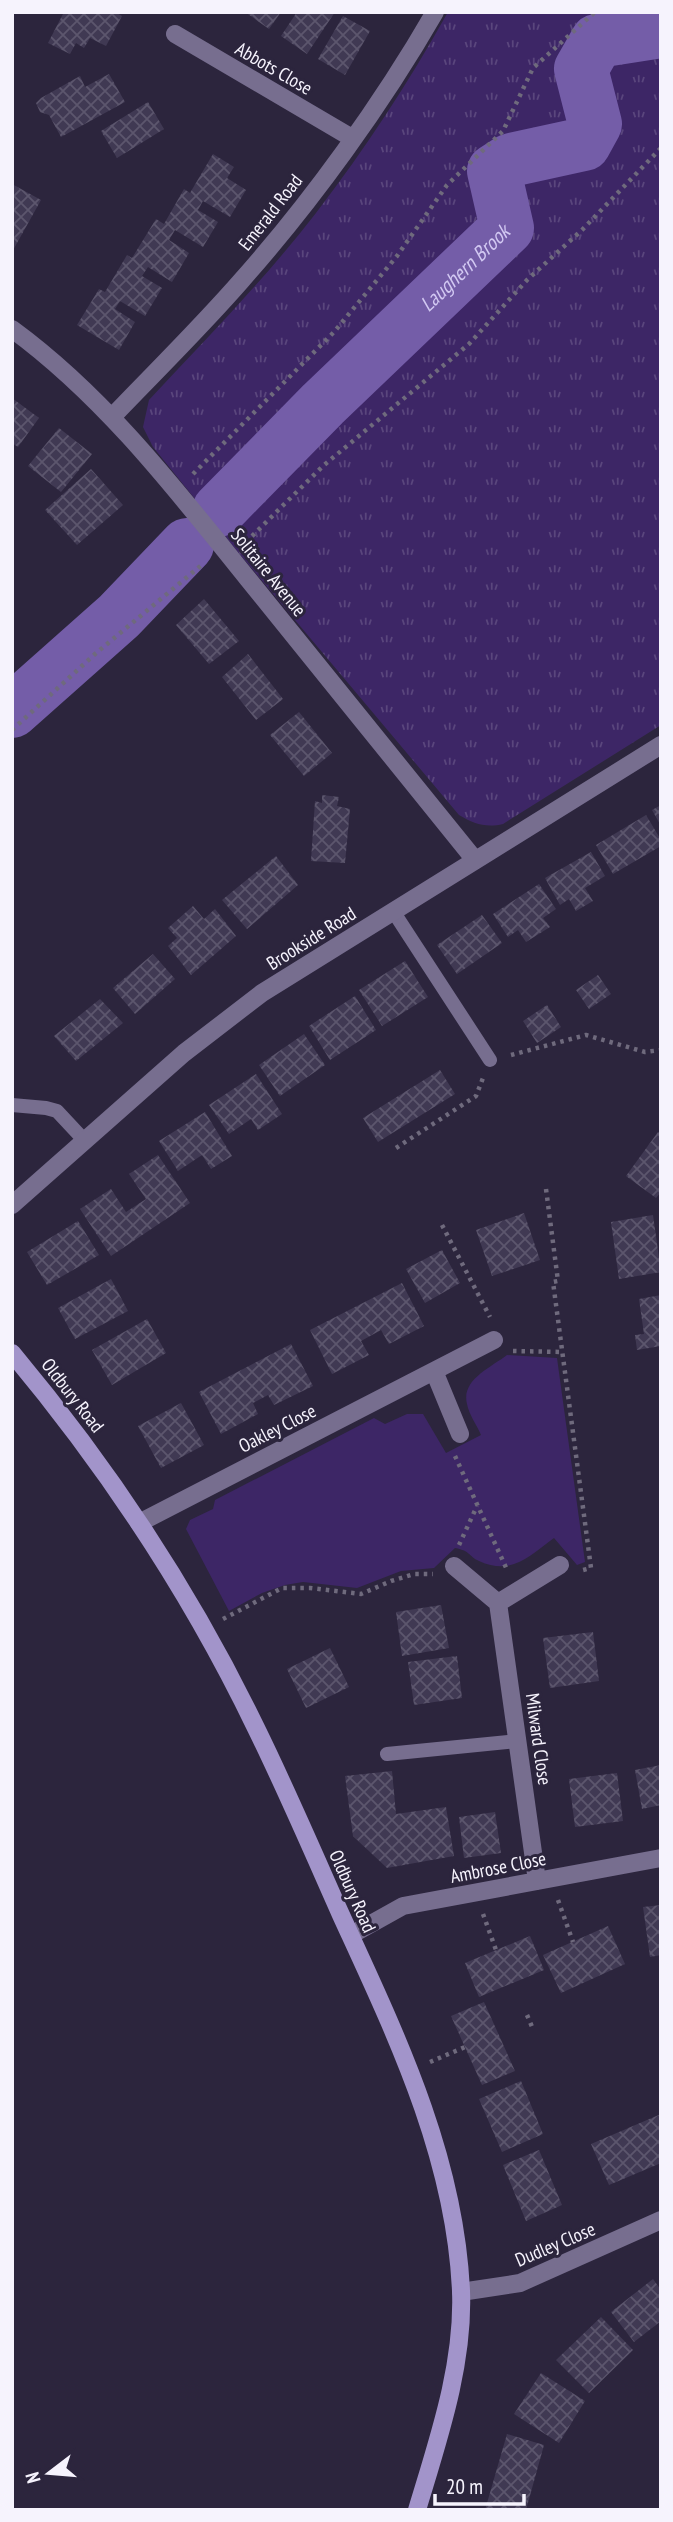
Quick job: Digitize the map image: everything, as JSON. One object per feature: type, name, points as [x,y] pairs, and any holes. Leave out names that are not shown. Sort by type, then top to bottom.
[{"type":"street","name":"Emerald Road","points":[[112,417],[240,282],[287,227],[407,60],[435,12]]},
{"type":"street","name":"Abbots Close","points":[[175,34],[352,138]]},
{"type":"street","name":"Solitaire Avenue","points":[[12,329],[36,347],[112,417],[176,492],[220,553],[475,860]]},
{"type":"street","name":"Brookside Road","points":[[12,1205],[184,1053],[262,993],[661,745]]},
{"type":"street","name":"Oakley Close","points":[[139,1523],[434,1371],[495,1334]]},
{"type":"street","name":"Oldbury Road","points":[[12,1353],[111,1479],[203,1629],[256,1726],[351,1936],[426,2112],[444,2172],[454,2226],[461,2292],[459,2338],[446,2411],[417,2510]]},
{"type":"street","points":[[434,1371],[460,1434]]},
{"type":"street","points":[[450,1564],[498,1603],[560,1565]]},
{"type":"street","name":"Milward Close","points":[[498,1603],[518,1741],[544,1880]]},
{"type":"street","name":"Ambrose Close","points":[[351,1936],[403,1906],[661,1858]]},
{"type":"street","name":"Dudley Close","points":[[461,2292],[520,2283],[661,2220]]},
{"type":"lane","points":[[393,911],[490,1060]]},
{"type":"lane","points":[[12,1105],[57,1111],[85,1141]]},
{"type":"lane","points":[[387,1754],[518,1741]]},
{"type":"path","points":[[176,492],[334,332],[397,256],[447,184],[503,131],[533,68],[595,12]]},
{"type":"path","points":[[12,730],[95,654],[469,344],[527,281],[582,230],[661,148]]},
{"type":"path","points":[[396,1148],[476,1096],[490,1060],[586,1034],[645,1052],[661,1050]]},
{"type":"path","points":[[545,1189],[558,1281],[553,1282],[591,1568],[574,1571],[560,1565]]},
{"type":"path","points":[[442,1225],[495,1334]]},
{"type":"path","points":[[508,1352],[563,1352]]},
{"type":"path","points":[[460,1434],[447,1440],[504,1567],[520,1590]]},
{"type":"path","points":[[203,1629],[282,1588],[310,1588],[361,1594],[414,1574],[436,1574],[450,1564],[478,1505]]},
{"type":"path","points":[[544,1880],[572,1942]]},
{"type":"path","points":[[479,1892],[482,1911],[496,1950]]},
{"type":"path","points":[[527,2015],[533,2029]]},
{"type":"path","points":[[409,2071],[465,2048]]},
{"type":"green space","points":[[448,12],[661,12],[661,725],[503,824],[491,826],[475,823],[459,815],[237,551],[153,447],[143,427],[149,400],[256,285],[334,189],[386,115]]},
{"type":"green space","points":[[507,1355],[557,1358],[585,1562],[577,1565],[554,1538],[528,1557],[511,1565],[491,1565],[455,1548],[434,1568],[401,1571],[357,1588],[303,1582],[285,1585],[262,1593],[229,1611],[186,1529],[190,1520],[213,1509],[215,1500],[374,1418],[385,1424],[407,1414],[423,1414],[446,1453],[481,1435],[468,1408],[468,1388],[478,1375]]},
{"type":"building","points":[[64,12],[115,12],[122,16],[106,46],[90,38],[84,48],[76,43],[70,54],[48,43]]},
{"type":"building","points":[[245,12],[281,12],[269,29]]},
{"type":"building","points":[[297,12],[335,12],[307,54],[281,36]]},
{"type":"building","points":[[343,16],[370,31],[345,75],[318,59]]},
{"type":"building","points":[[109,74],[125,102],[61,137],[49,115],[40,112],[36,103],[80,76],[85,87]]},
{"type":"building","points":[[148,102],[164,129],[117,158],[101,131]]},
{"type":"building","points":[[213,154],[234,167],[227,178],[246,190],[230,217],[203,201],[198,210],[218,222],[203,247],[175,230],[169,240],[189,253],[172,282],[148,267],[142,276],[162,288],[145,316],[120,301],[115,309],[135,322],[119,350],[77,325],[99,289],[105,292],[127,255],[132,258],[156,219],[164,224],[184,189],[190,193]]},
{"type":"building","points":[[12,184],[41,200],[12,252]]},
{"type":"building","points":[[12,398],[39,418],[18,447],[12,443]]},
{"type":"building","points":[[59,428],[92,454],[61,492],[28,466]]},
{"type":"building","points":[[91,469],[123,505],[77,545],[45,510]]},
{"type":"building","points":[[204,599],[239,641],[209,664],[176,625]]},
{"type":"building","points":[[248,654],[283,699],[256,720],[222,677]]},
{"type":"building","points":[[299,712],[332,753],[304,776],[270,735]]},
{"type":"building","points":[[322,795],[339,797],[337,806],[350,809],[345,863],[311,861],[315,801],[322,803]]},
{"type":"building","points":[[661,805],[661,826],[652,810]]},
{"type":"building","points":[[646,815],[661,840],[661,846],[613,874],[596,845]]},
{"type":"building","points":[[591,852],[605,876],[585,888],[593,901],[576,911],[569,899],[560,905],[545,878]]},
{"type":"building","points":[[276,856],[298,885],[247,929],[222,900]]},
{"type":"building","points":[[539,884],[556,909],[543,918],[550,927],[526,942],[518,930],[508,937],[493,914]]},
{"type":"building","points":[[193,906],[204,919],[215,909],[236,936],[191,975],[168,946],[177,938],[168,928]]},
{"type":"building","points":[[482,915],[502,943],[457,974],[437,945]]},
{"type":"building","points":[[153,954],[175,979],[135,1014],[113,988]]},
{"type":"building","points":[[405,961],[428,997],[382,1026],[359,990]]},
{"type":"building","points":[[598,975],[611,994],[589,1009],[576,990]]},
{"type":"building","points":[[355,996],[376,1030],[330,1060],[309,1026]]},
{"type":"building","points":[[100,999],[123,1023],[76,1061],[54,1036]]},
{"type":"building","points":[[547,1005],[561,1027],[537,1043],[523,1021]]},
{"type":"building","points":[[304,1034],[325,1065],[280,1096],[259,1065]]},
{"type":"building","points":[[440,1070],[455,1094],[378,1142],[363,1118]]},
{"type":"building","points":[[256,1074],[282,1114],[258,1130],[251,1119],[229,1134],[209,1105]]},
{"type":"building","points":[[205,1112],[232,1156],[211,1169],[202,1155],[178,1171],[159,1141]]},
{"type":"building","points":[[658,1132],[661,1134],[661,1192],[656,1198],[626,1176]]},
{"type":"building","points":[[158,1155],[190,1203],[111,1256],[80,1209],[111,1189],[126,1212],[146,1199],[129,1174]]},
{"type":"building","points":[[524,1213],[540,1260],[492,1276],[476,1230]]},
{"type":"building","points":[[653,1215],[661,1272],[619,1279],[611,1222]]},
{"type":"building","points":[[78,1221],[99,1255],[47,1285],[27,1252]]},
{"type":"building","points":[[442,1250],[460,1283],[425,1303],[406,1269]]},
{"type":"building","points":[[111,1279],[128,1311],[75,1339],[58,1308]]},
{"type":"building","points":[[402,1283],[424,1326],[389,1344],[381,1330],[361,1341],[369,1355],[332,1374],[310,1330]]},
{"type":"building","points":[[661,1295],[661,1346],[637,1350],[635,1335],[644,1334],[639,1299]]},
{"type":"building","points":[[147,1319],[166,1353],[112,1385],[92,1350]]},
{"type":"building","points":[[291,1344],[313,1386],[274,1405],[268,1395],[253,1403],[258,1414],[221,1434],[199,1392]]},
{"type":"building","points":[[181,1403],[204,1445],[161,1468],[138,1426]]},
{"type":"building","points":[[441,1605],[449,1648],[402,1656],[396,1612]]},
{"type":"building","points":[[593,1632],[599,1681],[550,1688],[543,1638]]},
{"type":"building","points":[[330,1648],[349,1687],[306,1708],[287,1669]]},
{"type":"building","points":[[457,1656],[462,1698],[414,1705],[408,1662]]},
{"type":"building","points":[[661,1765],[661,1805],[642,1809],[635,1770]]},
{"type":"building","points":[[392,1771],[396,1814],[446,1807],[454,1856],[387,1868],[353,1836],[345,1776]]},
{"type":"building","points":[[617,1773],[623,1821],[575,1827],[569,1779]]},
{"type":"building","points":[[495,1812],[501,1853],[464,1858],[459,1817]]},
{"type":"building","points":[[661,1905],[661,1955],[650,1957],[643,1907]]},
{"type":"building","points":[[608,1926],[625,1964],[561,1993],[543,1955]]},
{"type":"building","points":[[530,1936],[544,1970],[479,1997],[465,1963]]},
{"type":"building","points":[[484,2002],[515,2071],[482,2085],[451,2016]]},
{"type":"building","points":[[521,2081],[543,2134],[502,2152],[479,2099]]},
{"type":"building","points":[[661,2114],[661,2163],[609,2185],[591,2144]]},
{"type":"building","points":[[539,2150],[562,2205],[526,2221],[503,2165]]},
{"type":"building","points":[[653,2279],[661,2290],[661,2321],[634,2342],[611,2312]]},
{"type":"building","points":[[601,2317],[633,2350],[589,2393],[556,2360]]},
{"type":"building","points":[[541,2373],[585,2401],[559,2443],[514,2414]]},
{"type":"building","points":[[507,2434],[544,2445],[526,2510],[485,2510]]},
{"type":"waterway","name":"Laughern Brook","points":[[219,510],[323,404],[507,228],[494,171],[511,160],[584,144],[595,124],[581,69],[597,41],[661,31]]},
{"type":"waterway","name":"Laughern Brook","points":[[12,711],[119,616],[187,545]]}]
